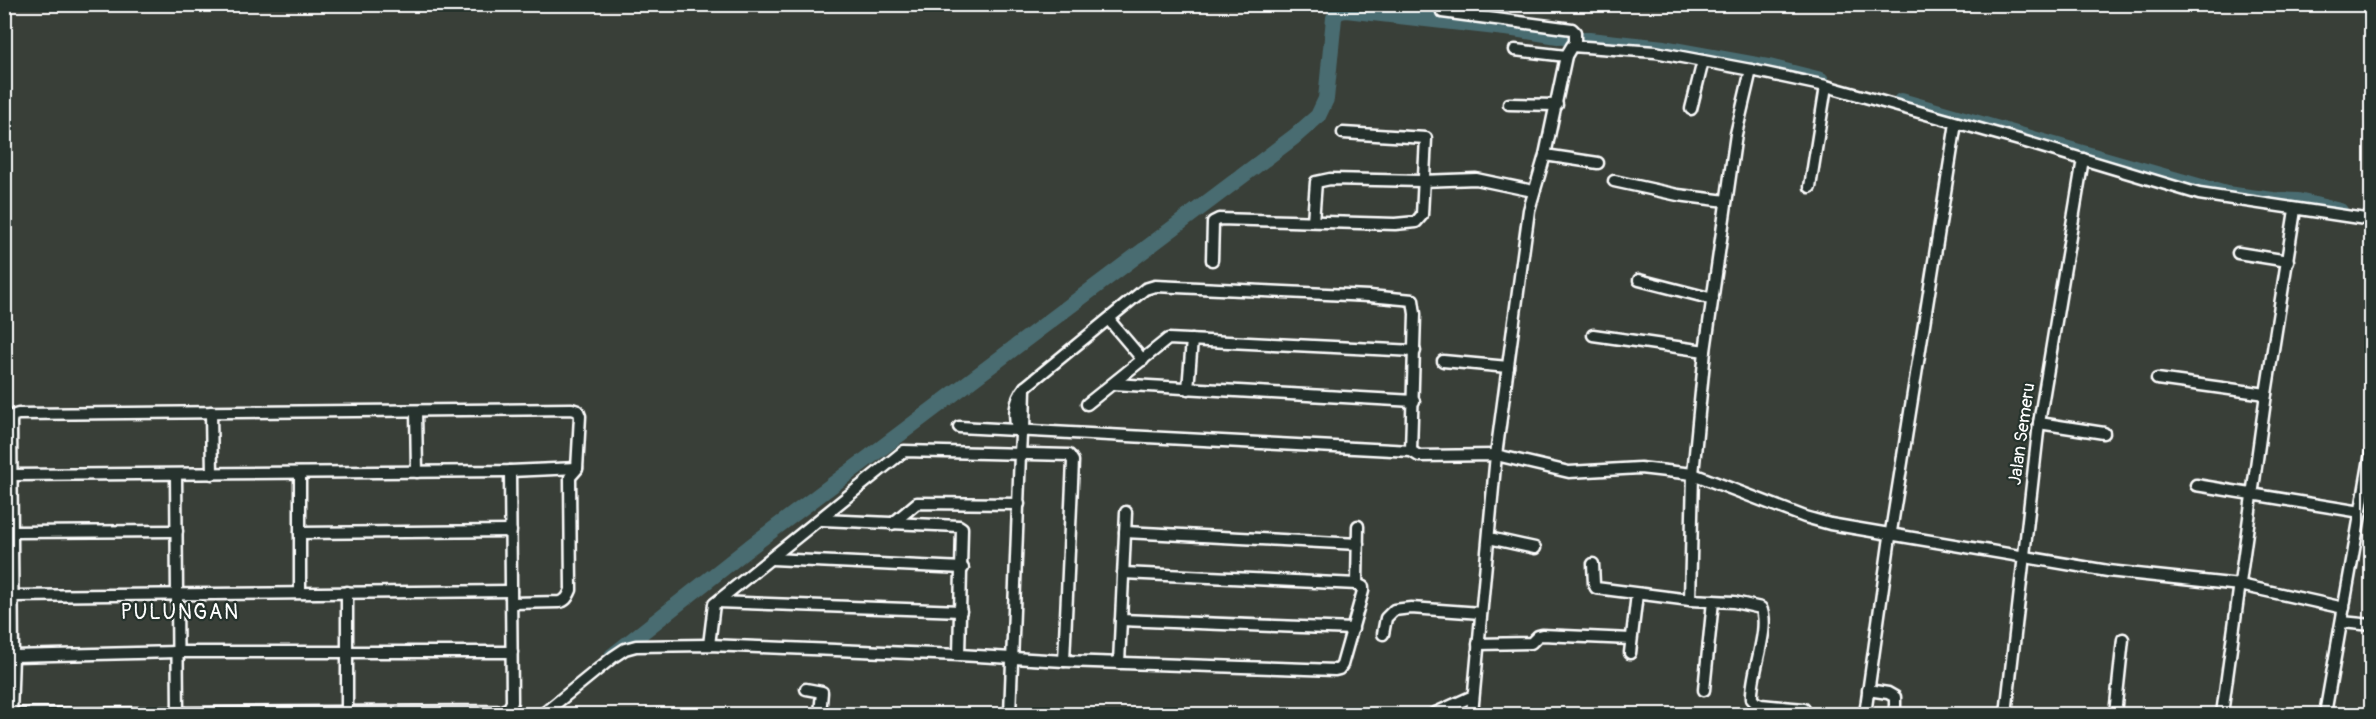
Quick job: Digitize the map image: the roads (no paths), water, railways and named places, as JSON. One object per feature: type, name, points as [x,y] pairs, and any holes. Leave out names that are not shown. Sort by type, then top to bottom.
[{"type":"street","points":[[1433,714],[1473,704],[1496,460],[1529,210],[1545,155],[1566,56],[1575,39],[1572,29],[1442,12]]},
{"type":"street","points":[[1575,39],[1655,52],[1826,86],[2199,194],[2372,220]]},
{"type":"street","points":[[1515,50],[1566,56]]},
{"type":"street","points":[[1691,109],[1703,61]]},
{"type":"street","points":[[1689,600],[1692,479],[1705,351],[1736,134],[1751,70]]},
{"type":"street","points":[[1810,187],[1826,86]]},
{"type":"street","points":[[1509,104],[1557,105]]},
{"type":"street","points":[[1865,714],[1889,539],[1956,123]]},
{"type":"street","points":[[1212,260],[1213,222],[1219,219],[1395,224],[1416,222],[1422,215],[1426,138],[1343,132]]},
{"type":"street","points":[[1545,155],[1598,163]]},
{"type":"street","name":"Jalan Semeru","points":[[2006,714],[2039,423],[2083,159]]},
{"type":"street","points":[[1313,221],[1316,182],[1330,179],[1422,181],[1476,179],[1533,191]]},
{"type":"street","points":[[1614,181],[1678,195],[1726,201]]},
{"type":"street","points":[[2222,714],[2266,394],[2295,210]]},
{"type":"street","points":[[2238,253],[2288,261]]},
{"type":"street","points":[[1640,280],[1713,299]]},
{"type":"street","points":[[1010,714],[1025,387],[1145,289],[1155,286],[1413,300],[1415,305],[1415,351],[1411,451]]},
{"type":"street","points":[[1108,320],[1143,360]]},
{"type":"street","points":[[1593,335],[1705,351]]},
{"type":"street","points":[[1087,404],[1166,339],[1415,351]]},
{"type":"street","points":[[1188,389],[1191,340]]},
{"type":"street","points":[[1443,361],[1508,367]]},
{"type":"street","points":[[2157,379],[2266,394]]},
{"type":"street","points":[[1113,384],[1414,401]]},
{"type":"street","points":[[510,471],[512,702],[509,708],[502,711],[11,714],[12,532],[8,518],[11,422],[12,416],[18,414],[572,409],[578,411],[580,416],[578,468],[570,477],[571,590],[569,596],[560,602],[512,603]]},
{"type":"street","points":[[416,411],[417,472]]},
{"type":"street","points":[[211,412],[212,474]]},
{"type":"street","points":[[2039,423],[2104,433]]},
{"type":"street","points":[[959,427],[1021,439],[1072,457],[1064,661]]},
{"type":"street","points":[[709,645],[713,607],[717,602],[822,520],[904,451],[1021,439],[1411,451],[1419,456],[1496,460],[1569,472],[1640,468],[1692,479],[1805,517],[1889,539],[2023,562],[2240,585],[2372,625]]},
{"type":"street","points":[[2325,714],[2372,447]]},
{"type":"street","points":[[11,475],[510,471],[578,468]]},
{"type":"street","points":[[300,473],[300,592]]},
{"type":"street","points":[[176,475],[178,714]]},
{"type":"street","points":[[2196,485],[2361,512]]},
{"type":"street","points":[[892,524],[917,503],[1019,504]]},
{"type":"street","points":[[1119,663],[1126,512]]},
{"type":"street","points":[[822,520],[959,526],[962,528],[963,568],[959,654]]},
{"type":"street","points":[[1357,584],[1358,526]]},
{"type":"street","points":[[12,532],[177,531]]},
{"type":"street","points":[[300,533],[511,531]]},
{"type":"street","points":[[1125,532],[1358,544]]},
{"type":"street","points":[[1489,538],[1535,548]]},
{"type":"street","points":[[772,559],[963,568]]},
{"type":"street","points":[[1593,564],[1596,588],[1689,600],[1752,604],[1761,608],[1764,614],[1752,693],[1756,703],[1804,709]]},
{"type":"street","points":[[543,714],[625,649],[636,646],[709,645],[959,654],[1064,661],[1335,670],[1342,665],[1364,591],[1363,587],[1357,584],[1123,573]]},
{"type":"street","points":[[12,596],[512,591]]},
{"type":"street","points":[[347,592],[347,711]]},
{"type":"street","points":[[1630,654],[1637,594]]},
{"type":"street","points":[[1704,690],[1713,601]]},
{"type":"street","points":[[717,602],[960,610]]},
{"type":"street","points":[[1383,634],[1386,618],[1390,612],[1402,608],[1481,612]]},
{"type":"street","points":[[1121,620],[1353,629]]},
{"type":"street","points":[[1478,644],[1531,643],[1542,635],[1631,639]]},
{"type":"street","points":[[2115,714],[2123,639]]},
{"type":"street","points":[[13,656],[177,652],[512,652]]},
{"type":"street","points":[[806,689],[822,692],[820,714]]},
{"type":"street","points":[[1868,690],[1888,693],[1895,697],[1895,714]]},
{"type":"waterway","points":[[612,656],[750,547],[1294,137],[1318,116],[1326,99],[1334,18],[1337,12],[1346,10],[1664,48],[1769,67],[1821,80]]},
{"type":"waterway","points":[[1901,101],[2226,194],[2298,201],[2340,211]]},
{"type":"district","name":"PULUNGAN","points":[[180,612]]}]
